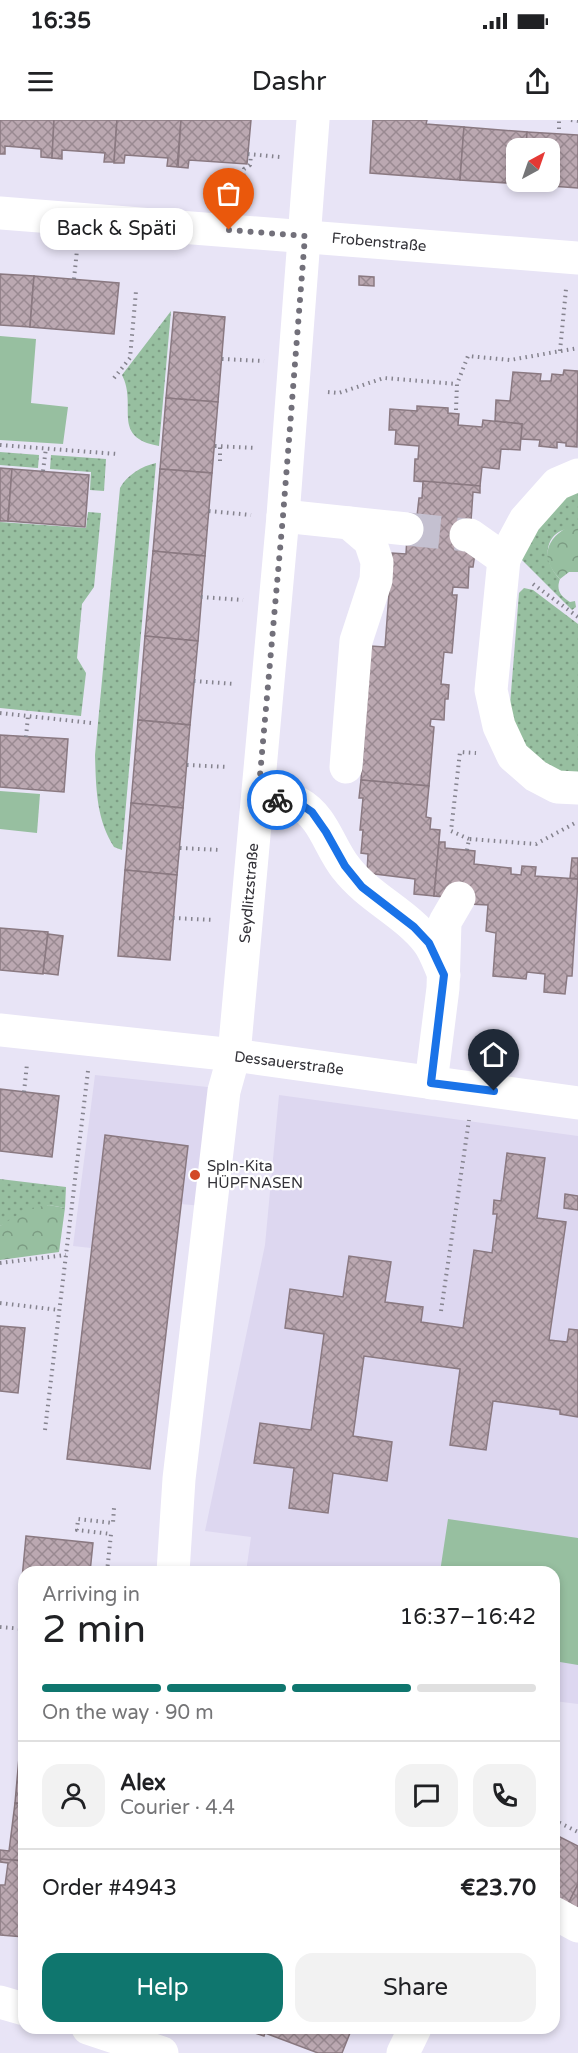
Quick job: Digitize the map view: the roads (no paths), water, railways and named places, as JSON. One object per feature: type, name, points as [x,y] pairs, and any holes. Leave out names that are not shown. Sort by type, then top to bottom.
[{"type":"street","name":"Seydlitzstraße","points":[[173,1566],[179,1479],[224,1091],[234,1055],[283,516],[314,120]]},
{"type":"street","name":"Frobenstraße","points":[[0,213],[305,236],[572,272]]},
{"type":"street","points":[[578,475],[557,484],[525,520],[504,559],[491,690],[499,726],[513,756],[536,776],[557,787],[578,788]]},
{"type":"street","points":[[283,516],[407,529]]},
{"type":"street","points":[[346,767],[356,641],[376,580],[377,562],[370,541],[349,523]]},
{"type":"street","points":[[466,535],[470,535],[504,559]]},
{"type":"street","points":[[258,798],[296,801],[312,812],[345,866],[362,887],[414,927],[429,943],[444,975]]},
{"type":"street","points":[[431,1083],[444,975],[445,922],[459,898]]},
{"type":"street","name":"Dessauerstraße","points":[[0,1030],[234,1055],[578,1102]]},
{"type":"street","points":[[560,1916],[578,1926]]},
{"type":"street","points":[[0,2002],[18,2007]]},
{"type":"street","points":[[404,2053],[412,2034]]},
{"type":"street","points":[[99,2035],[162,2053]]},
{"type":"tunnel","points":[[407,529],[466,535]]},
{"type":"place","name":"Back & Späti","points":[[229,230]]},
{"type":"place","name":"SpIn-Kita HÜPFNASEN","points":[[195,1175]]}]
